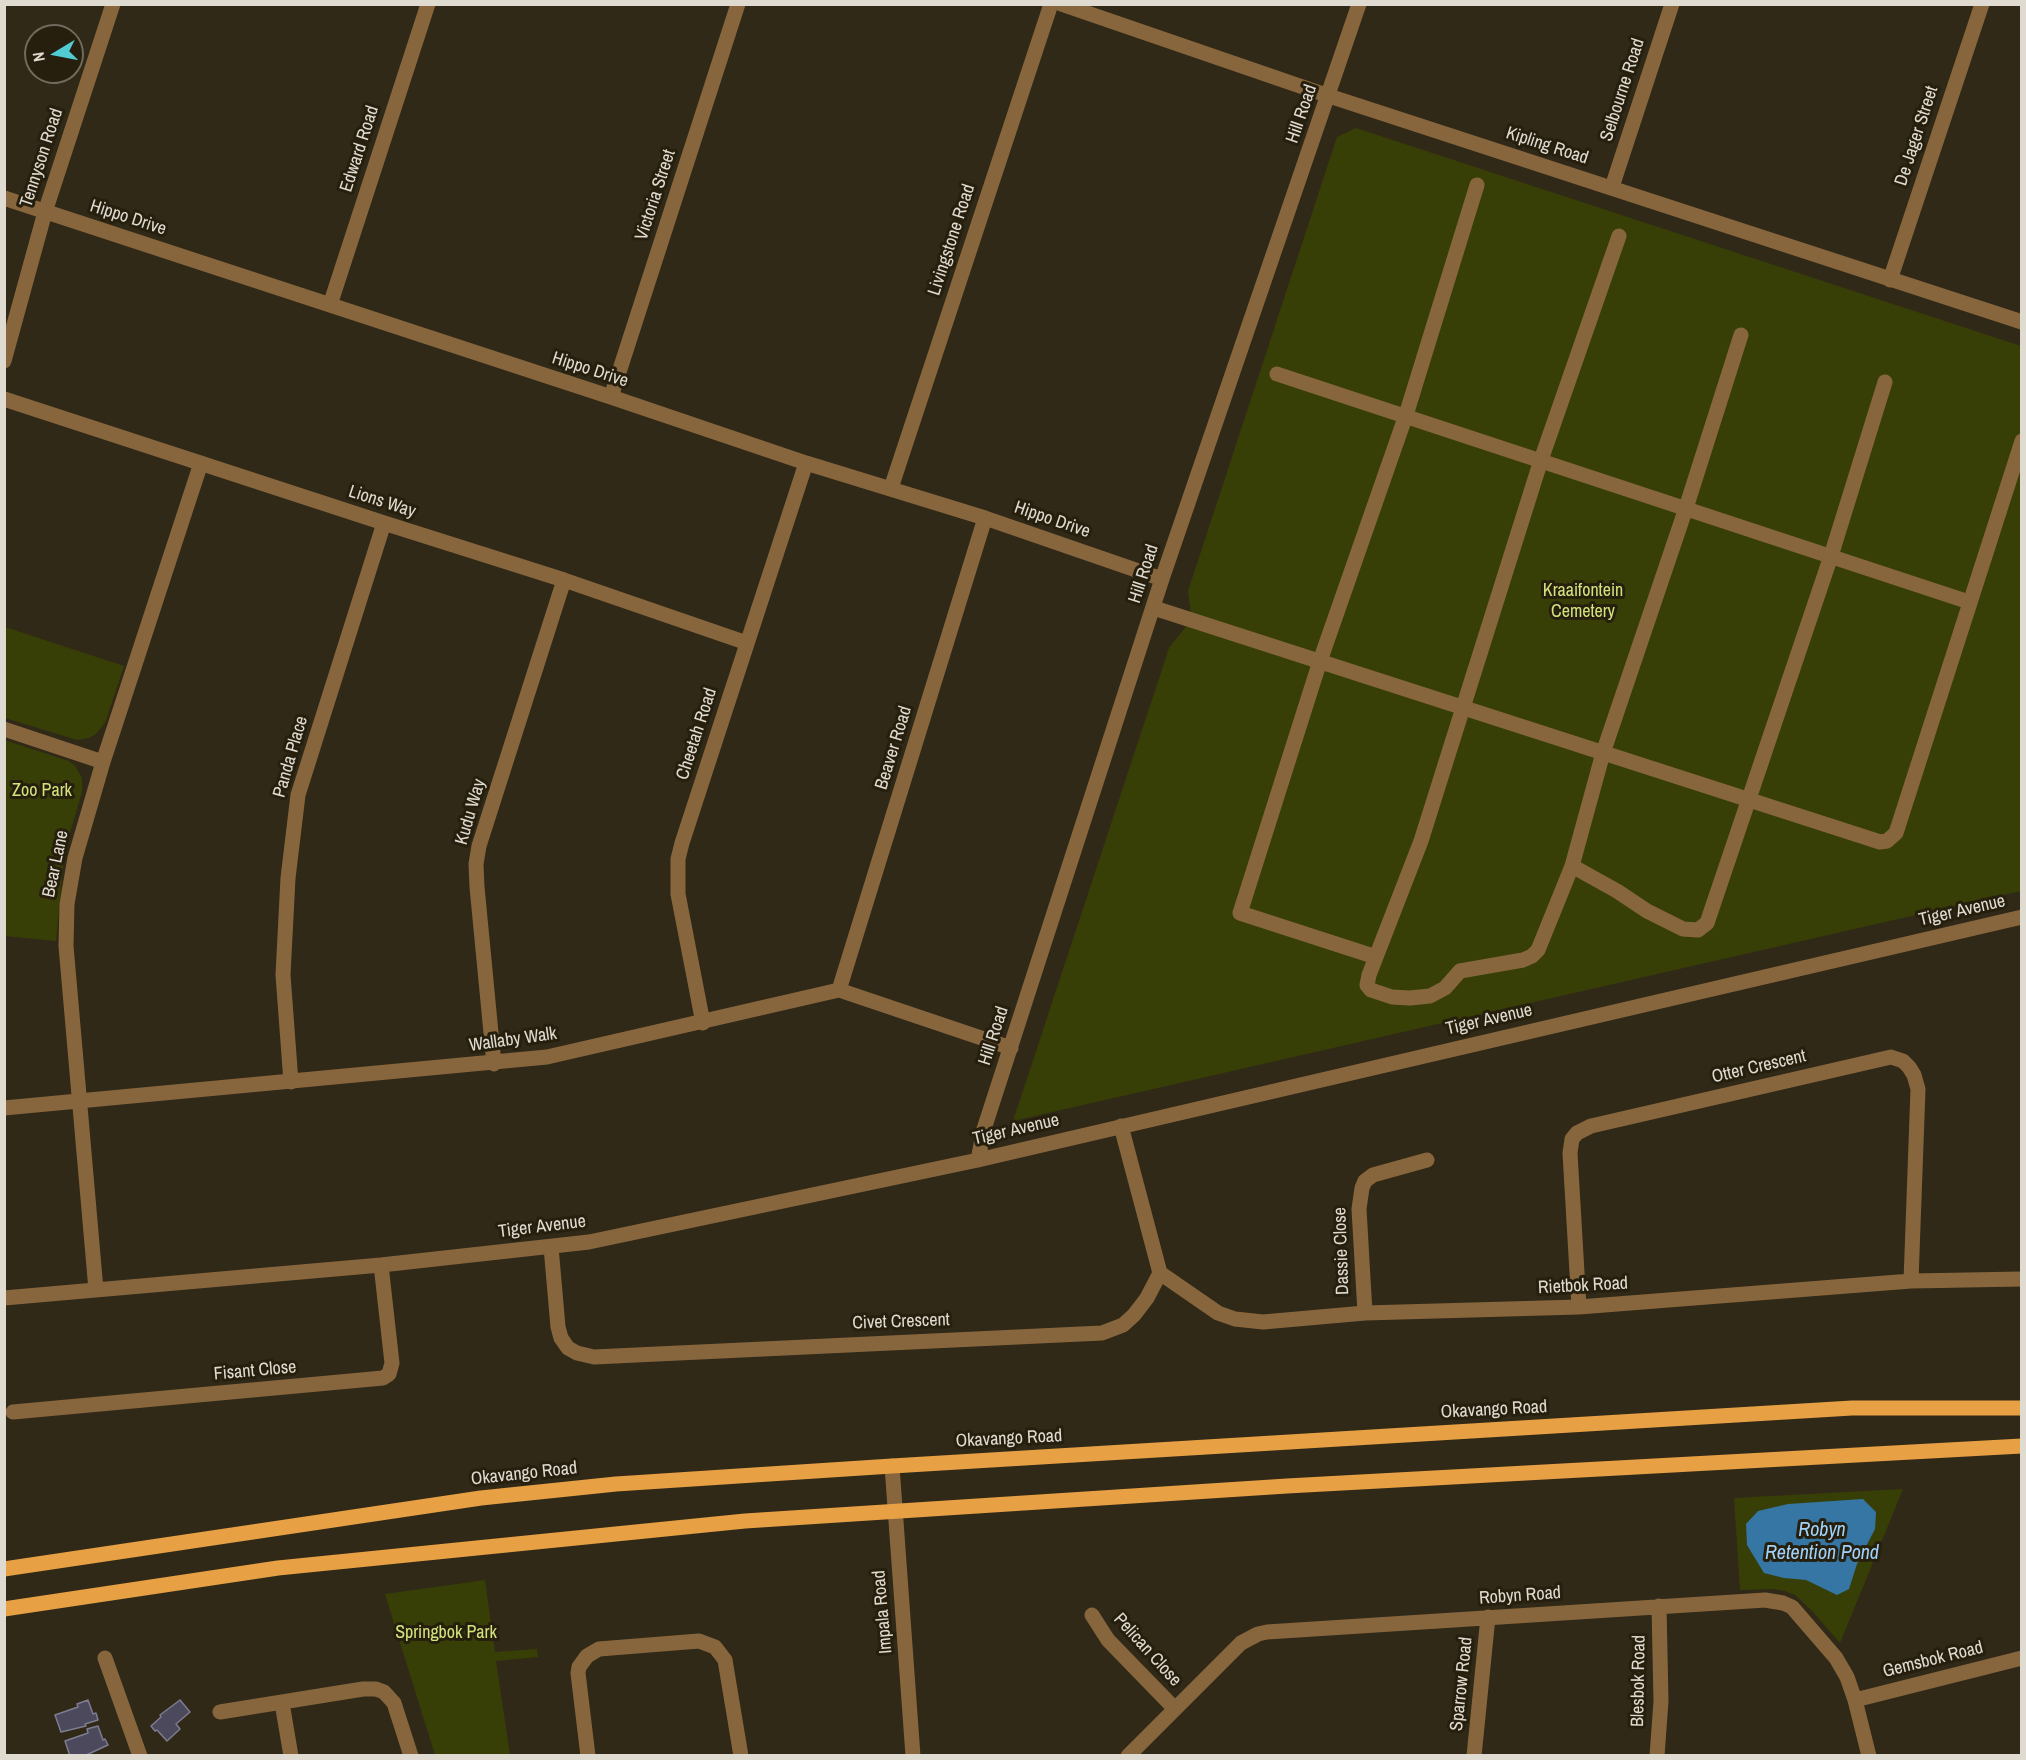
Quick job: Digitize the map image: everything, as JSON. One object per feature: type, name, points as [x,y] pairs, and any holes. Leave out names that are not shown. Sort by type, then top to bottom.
[{"type":"main road","name":"Okavango Road","points":[[4,1569],[481,1498],[616,1484],[1840,1409],[2022,1408]]},
{"type":"main road","points":[[4,1609],[278,1568],[745,1521],[1287,1486],[2022,1446]]},
{"type":"street","name":"Tennyson Road","points":[[4,361],[45,212],[113,4]]},
{"type":"street","name":"Edward Road","points":[[330,305],[428,4]]},
{"type":"street","name":"Victoria Street","points":[[611,397],[738,4]]},
{"type":"street","name":"Livingstone Road","points":[[891,488],[1051,4]]},
{"type":"street","name":"Kipling Road","points":[[1061,4],[1329,96],[2022,322]]},
{"type":"street","name":"Hill Road","points":[[978,1160],[984,1130],[1162,579],[1359,4]]},
{"type":"street","name":"Selbourne Road","points":[[1612,187],[1672,4]]},
{"type":"street","name":"De Jager Street","points":[[1890,280],[1982,4]]},
{"type":"street","points":[[1376,957],[1240,913],[1320,661],[1406,415],[1477,185]]},
{"type":"street","name":"Hippo Drive","points":[[4,198],[806,463],[985,518],[1162,579]]},
{"type":"street","points":[[1619,236],[1540,460],[1421,841],[1367,981],[1369,988],[1377,993],[1392,998],[1410,999],[1430,996],[1445,988],[1460,971],[1500,966],[1532,956],[1538,950],[1572,866],[1603,753],[1686,508],[1741,335]]},
{"type":"street","points":[[1277,374],[1969,602]]},
{"type":"street","points":[[1572,866],[1647,911],[1683,928],[1698,930],[1707,922],[1831,556],[1885,382]]},
{"type":"street","name":"Lions Way","points":[[4,399],[564,580],[747,643]]},
{"type":"street","points":[[1154,608],[1880,842],[1892,839],[1896,833],[2022,441]]},
{"type":"street","name":"Bear Lane","points":[[96,1290],[66,946],[67,904],[75,858],[103,762],[201,463]]},
{"type":"street","name":"Cheetah Road","points":[[702,1023],[678,894],[678,859],[806,463]]},
{"type":"street","name":"Beaver Road","points":[[839,990],[985,518]]},
{"type":"street","name":"Panda Place","points":[[291,1082],[283,975],[288,878],[298,795],[384,523]]},
{"type":"street","name":"Kudu Way","points":[[494,1064],[476,864],[479,846],[564,580]]},
{"type":"street","points":[[4,729],[103,762]]},
{"type":"street","name":"Tiger Avenue","points":[[4,1298],[381,1265],[589,1242],[978,1160],[2022,917]]},
{"type":"street","points":[[839,990],[1011,1048]]},
{"type":"street","name":"Wallaby Walk","points":[[4,1108],[494,1064],[547,1057],[839,990]]},
{"type":"street","name":"Otter Crescent","points":[[1579,1307],[1570,1153],[1572,1139],[1577,1133],[1591,1126],[1891,1057],[1903,1060],[1909,1067],[1918,1089],[1911,1281]]},
{"type":"street","points":[[1121,1125],[1160,1273]]},
{"type":"street","name":"Dassie Close","points":[[1365,1313],[1359,1209],[1362,1188],[1365,1181],[1373,1175],[1427,1160]]},
{"type":"street","name":"Civet Crescent","points":[[551,1247],[561,1338],[568,1348],[594,1357],[1102,1333],[1124,1325],[1134,1315],[1147,1298],[1160,1273]]},
{"type":"street","name":"Fisant Close","points":[[13,1412],[383,1378],[389,1374],[392,1363],[381,1265]]},
{"type":"street","name":"Rietbok Road","points":[[1160,1273],[1218,1313],[1235,1319],[1263,1322],[1365,1313],[1579,1307],[1911,1281],[2022,1279]]},
{"type":"street","name":"Impala Road","points":[[892,1466],[913,1755]]},
{"type":"street","name":"Robyn Road","points":[[1128,1755],[1241,1644],[1257,1634],[1765,1600],[1783,1603],[1799,1614],[1836,1658],[1847,1677],[1855,1700],[1869,1755]]},
{"type":"street","name":"Blesbok Road","points":[[1657,1755],[1661,1701],[1659,1606]]},
{"type":"street","name":"Pelican Close","points":[[1092,1615],[1108,1640],[1174,1709]]},
{"type":"street","name":"Sparrow Road","points":[[1474,1755],[1488,1617]]},
{"type":"street","points":[[588,1755],[578,1673],[586,1656],[599,1648],[699,1641],[715,1647],[725,1660],[741,1755]]},
{"type":"street","points":[[105,1658],[140,1755]]},
{"type":"street","name":"Gemsbok Road","points":[[1855,1700],[2022,1658]]},
{"type":"street","points":[[220,1712],[363,1689],[376,1689],[384,1692],[394,1703],[411,1755]]},
{"type":"street","points":[[282,1703],[291,1755]]},
{"type":"green space","name":"Kraaifontein Cemetery","points":[[1356,128],[2021,346],[2021,891],[1013,1121],[1169,648],[1188,624],[1191,614],[1188,591],[1337,137]]},
{"type":"green space","name":"Zoo Park","points":[[5,627],[124,666],[105,723],[96,734],[77,740],[5,718]]},
{"type":"green space","name":"Zoo Park","points":[[4,740],[69,761],[82,778],[82,792],[63,867],[56,941],[5,936]]},
{"type":"green space","points":[[1903,1489],[1840,1643],[1795,1595],[1773,1589],[1740,1590],[1734,1498]]},
{"type":"green space","name":"Springbok Park","points":[[485,1580],[495,1652],[537,1649],[538,1657],[496,1661],[510,1755],[435,1755],[385,1594]]},
{"type":"water","name":"Robyn Retention Pond","points":[[1863,1499],[1876,1512],[1875,1529],[1857,1564],[1849,1589],[1837,1595],[1806,1580],[1764,1573],[1747,1545],[1746,1524],[1758,1511],[1788,1504]]},
{"type":"building","points":[[88,1700],[98,1720],[85,1724],[86,1726],[61,1732],[55,1715],[78,1707],[77,1704]]},
{"type":"building","points":[[180,1700],[190,1712],[176,1724],[180,1729],[167,1741],[151,1726],[161,1717],[160,1715]]},
{"type":"building","points":[[98,1726],[103,1740],[105,1739],[108,1745],[84,1756],[70,1756],[65,1741],[88,1733],[87,1729]]}]
